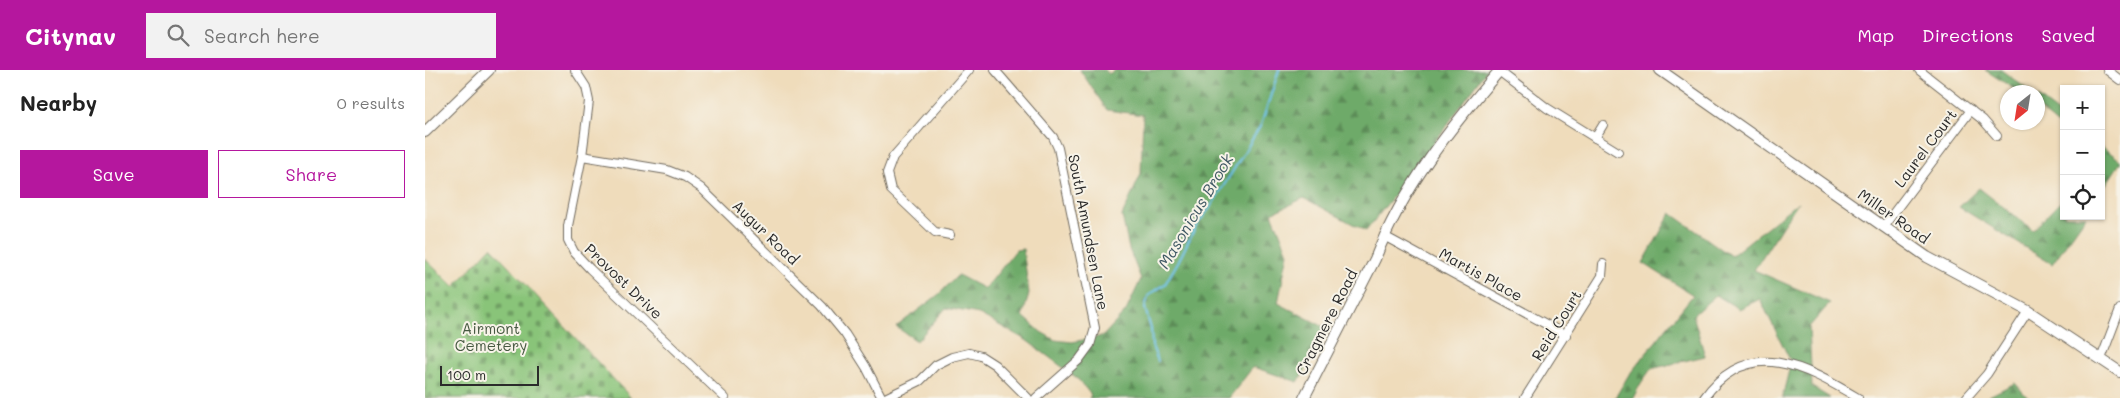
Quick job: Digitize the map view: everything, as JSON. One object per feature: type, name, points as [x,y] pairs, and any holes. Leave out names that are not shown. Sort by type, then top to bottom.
[{"type":"street","points":[[425,132],[489,70]]},
{"type":"street","name":"Provost Drive","points":[[575,70],[586,87],[589,102],[582,156],[568,226],[568,240],[574,252],[725,398]]},
{"type":"street","points":[[950,235],[935,232],[891,190],[887,173],[893,157],[969,70]]},
{"type":"street","name":"South Amundsen Lane","points":[[995,70],[1053,137],[1058,148],[1095,328],[1090,346],[1079,360],[1036,398]]},
{"type":"street","name":"Miller Road","points":[[1660,70],[1944,268],[2028,311],[2120,372]]},
{"type":"street","points":[[1919,70],[1971,110],[1997,136]]},
{"type":"street","points":[[2107,70],[2120,80]]},
{"type":"street","points":[[1499,71],[1547,108],[1618,152]]},
{"type":"street","name":"Cragmere Road","points":[[1304,398],[1375,259],[1384,236],[1413,183],[1427,160],[1499,71]]},
{"type":"street","name":"Laurel Court","points":[[1883,226],[1971,110]]},
{"type":"street","points":[[1595,138],[1603,125]]},
{"type":"street","name":"Augur Road","points":[[582,156],[667,170],[685,177],[701,188],[822,306],[845,334],[883,398]]},
{"type":"street","name":"Martis Place","points":[[1384,236],[1566,335]]},
{"type":"street","name":"Reid Court","points":[[1525,398],[1602,276],[1603,264]]},
{"type":"street","points":[[2101,359],[2120,310]]},
{"type":"street","points":[[1967,398],[1987,374],[2028,311]]},
{"type":"street","points":[[883,398],[919,381],[936,365],[952,357],[969,353],[981,356],[995,365],[1028,398]]},
{"type":"street","points":[[1705,398],[1719,382],[1737,369],[1760,362],[1788,364],[1804,368],[1858,398]]},
{"type":"green space","points":[[1080,70],[1105,70],[1108,74],[1116,70],[1487,70],[1421,161],[1366,231],[1304,198],[1272,213],[1288,253],[1278,303],[1330,330],[1298,382],[1253,367],[1229,398],[1089,398],[1091,395],[1077,378],[1026,340],[979,314],[946,308],[917,341],[896,327],[938,295],[958,275],[985,289],[1016,250],[1023,249],[1029,293],[1023,316],[1041,332],[1055,340],[1072,342],[1103,336],[1126,311],[1141,279],[1129,249],[1122,216],[1141,174],[1143,115],[1107,110]]},
{"type":"green space","points":[[1985,70],[2001,70],[2021,85],[2008,85]]},
{"type":"green space","points":[[2045,102],[2060,114],[2060,127],[2045,114]]},
{"type":"green space","points":[[2105,149],[2120,160],[2120,163],[2105,186]]},
{"type":"green space","points":[[1979,188],[2033,230],[2060,202],[2060,220],[2083,220],[2052,264],[1959,207]]},
{"type":"green space","points":[[1798,202],[1754,270],[1830,303],[1809,327],[1812,387],[1830,398],[1782,398],[1791,362],[1760,299],[1739,309],[1716,295],[1693,315],[1705,356],[1651,369],[1633,398],[1615,398],[1628,376],[1693,295],[1643,263],[1671,213],[1731,256]]},
{"type":"green space","name":"Airmont Cemetery","points":[[491,247],[631,398],[425,398],[425,259],[454,287]]},
{"type":"green space","points":[[2015,383],[2028,398],[1991,398],[1989,396]]},
{"type":"waterway","name":"Masonicus Brook","points":[[1158,361],[1152,346],[1151,329],[1145,308],[1148,296],[1165,284],[1196,226],[1210,208],[1261,125],[1279,70]]}]
